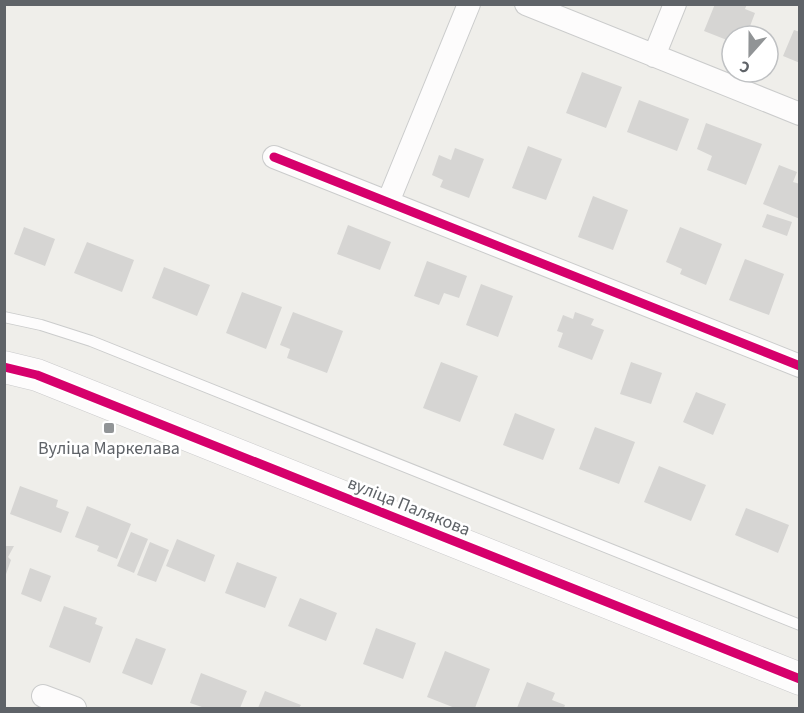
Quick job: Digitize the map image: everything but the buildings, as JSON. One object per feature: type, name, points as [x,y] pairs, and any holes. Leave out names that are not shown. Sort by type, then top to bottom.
[{"type":"street","points":[[388,202],[469,4]]},
{"type":"street","points":[[526,4],[800,114]]},
{"type":"street","points":[[654,56],[675,4]]},
{"type":"street","points":[[274,157],[800,366]]},
{"type":"street","name":"вуліца Палякова","points":[[4,367],[47,379],[800,679]]},
{"type":"street","points":[[43,696],[75,708]]},
{"type":"lane","points":[[4,317],[41,325],[91,341],[800,625]]},
{"type":"cycle path","points":[[274,157],[800,366]]},
{"type":"cycle path","points":[[4,367],[37,375],[800,679]]},
{"type":"place","name":"Вуліца Маркелава","points":[[109,428]]}]
